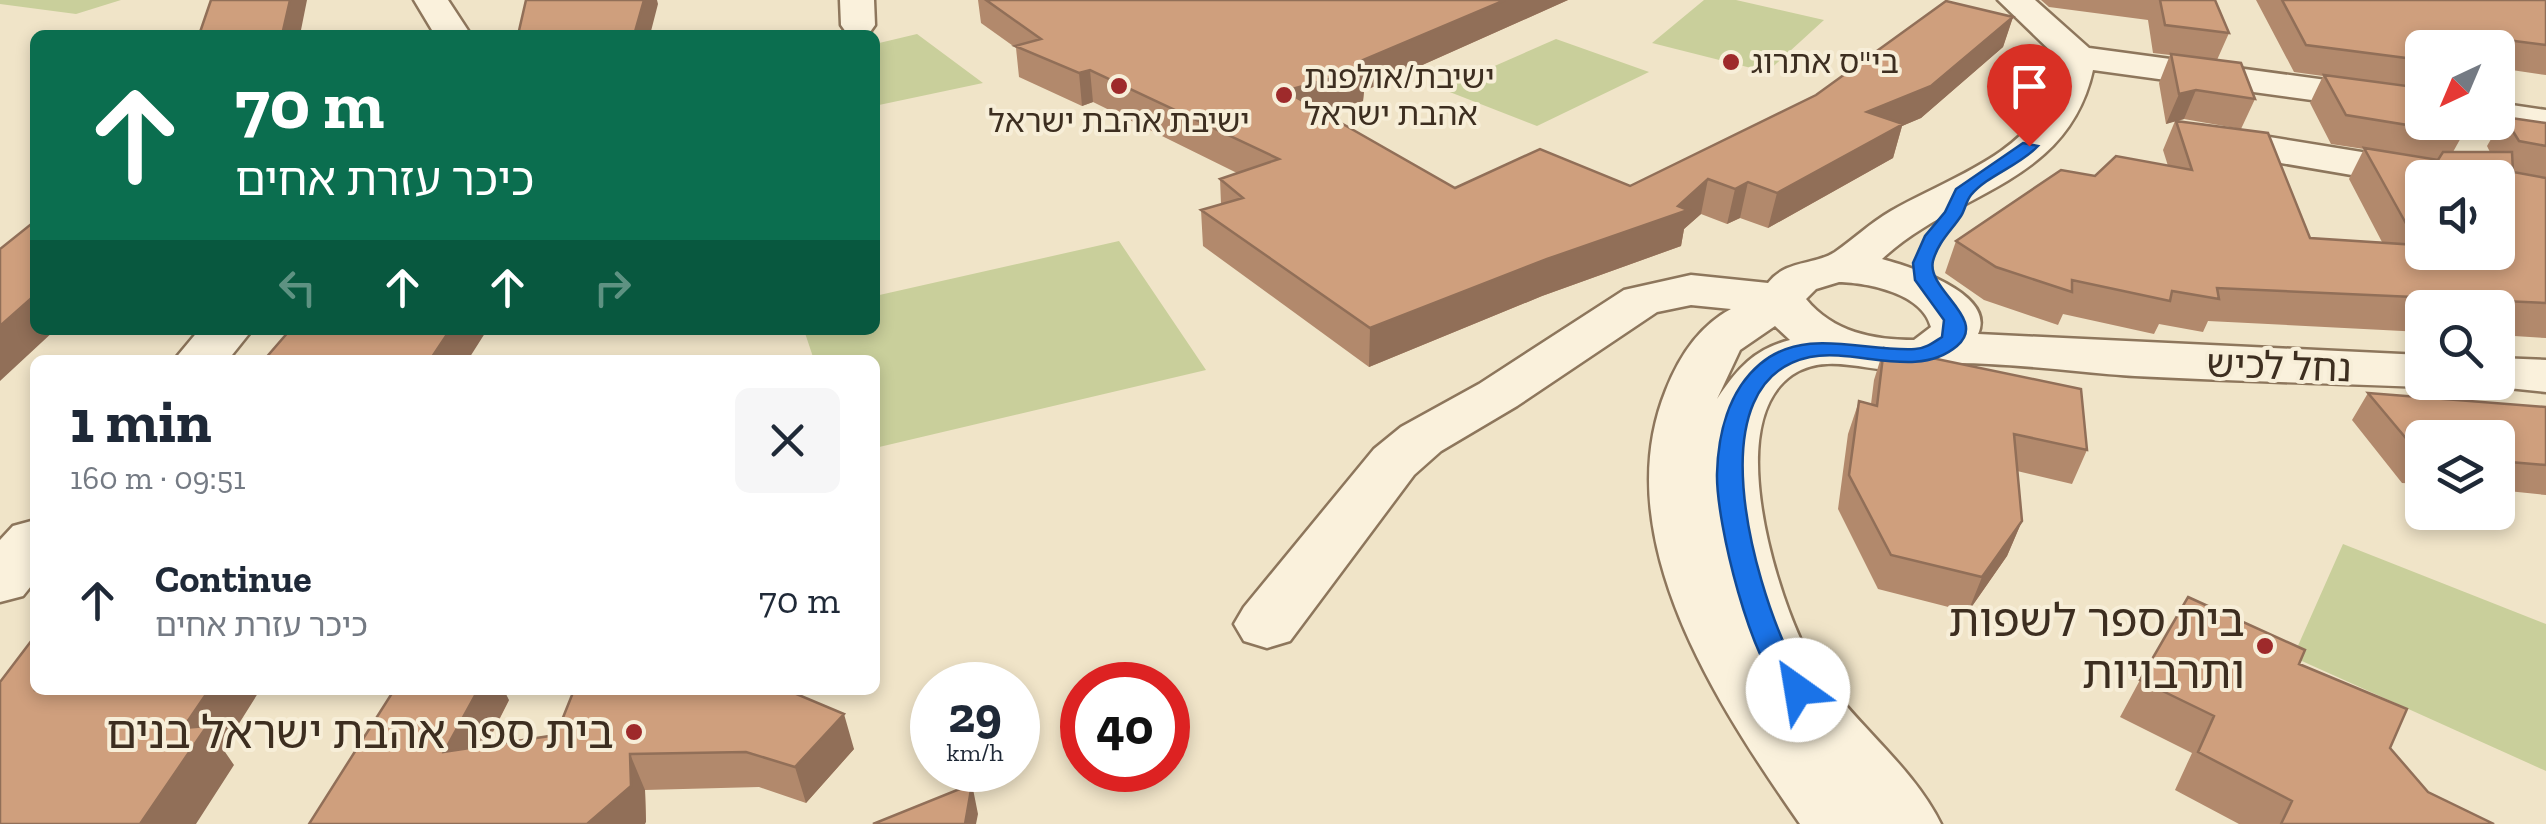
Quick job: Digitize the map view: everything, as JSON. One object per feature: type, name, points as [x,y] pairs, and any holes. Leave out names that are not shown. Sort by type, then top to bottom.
[{"type":"street","points":[[430,0],[450,30]]},
{"type":"street","points":[[2015,0],[2078,57],[2405,102]]},
{"type":"street","points":[[1844,269],[1864,245],[1992,176],[2050,127],[2064,108],[2076,76],[2078,57]]},
{"type":"street","points":[[2515,117],[2546,122]]},
{"type":"street","points":[[2183,135],[2405,161]]},
{"type":"street","points":[[1942,317],[1925,280],[1922,263],[1962,193]]},
{"type":"street","points":[[1843,824],[1802,770],[1697,586],[1679,514],[1680,439],[1700,376],[1722,338],[1782,299],[1800,278],[1844,269],[1896,277],[1942,317]]},
{"type":"street","points":[[1267,624],[1394,462],[1421,439],[1498,395],[1641,300],[1691,290],[1782,299],[1800,323],[1846,348]]},
{"type":"street","points":[[1902,824],[1843,756],[1776,658],[1750,585],[1729,475],[1738,407],[1766,370],[1784,358],[1811,350],[1846,348],[1914,356],[1942,317]]},
{"type":"street","name":"נחל לכיש","points":[[1942,317],[2136,360],[2405,370]]},
{"type":"street","points":[[204,355],[222,335]]},
{"type":"street","points":[[2515,375],[2546,376]]},
{"type":"street","points":[[0,580],[30,547]]},
{"type":"green space","points":[[0,0],[121,0],[76,14],[0,4]]},
{"type":"green space","points":[[1704,0],[1736,0],[1824,20],[1767,72],[1652,43]]},
{"type":"green space","points":[[917,34],[983,83],[880,105],[880,43]]},
{"type":"green space","points":[[1556,39],[1649,72],[1537,126],[1442,89]]},
{"type":"green space","points":[[1119,241],[1206,370],[880,447],[880,355],[812,355],[806,335],[880,335],[880,295]]},
{"type":"green space","points":[[2343,544],[2546,624],[2546,771],[2293,657]]},
{"type":"building","points":[[211,0],[290,0],[283,30],[201,30]]},
{"type":"building","points":[[526,0],[644,0],[635,30],[519,30]]},
{"type":"building","points":[[986,0],[1505,0],[1356,63],[1365,69],[1285,91],[1455,188],[1540,149],[1630,186],[1816,95],[1946,1],[2013,17],[1931,86],[1867,112],[1903,124],[1777,193],[1748,182],[1735,189],[1708,179],[1678,206],[1688,210],[1547,259],[1370,328],[1201,210],[1243,198],[1220,179],[1279,159],[1090,70],[1079,73],[1015,46],[1041,39]]},
{"type":"building","points":[[2160,0],[2215,0],[2229,33],[2165,25]]},
{"type":"building","points":[[2282,0],[2546,0],[2546,45],[2515,41],[2515,30],[2405,30],[2405,58],[2306,45]]},
{"type":"building","points":[[2171,54],[2241,63],[2255,99],[2196,90],[2179,94]]},
{"type":"building","points":[[2324,75],[2405,86],[2405,125],[2346,115]]},
{"type":"building","points":[[2515,119],[2546,123],[2546,146],[2519,141]]},
{"type":"building","points":[[2176,121],[2268,133],[2310,238],[2405,244],[2405,270],[2515,270],[2515,172],[2546,178],[2546,303],[2515,302],[2515,290],[2405,290],[2405,297],[2217,288],[2219,299],[2172,291],[2170,301],[2072,280],[2072,292],[1996,267],[1956,241],[2061,170],[2095,176],[2116,156],[2192,170]]},
{"type":"building","points":[[2364,148],[2438,160],[2405,160],[2405,222]]},
{"type":"building","points":[[2443,152],[2512,152],[2512,160],[2438,160]]},
{"type":"building","points":[[30,225],[30,299],[0,326],[0,249]]},
{"type":"building","points":[[286,335],[447,335],[433,355],[268,355]]},
{"type":"building","points":[[1884,348],[2081,389],[2087,450],[2014,434],[2022,521],[1982,577],[1891,555],[1849,475],[1859,401],[1877,406]]},
{"type":"building","points":[[2368,393],[2405,396],[2405,400],[2546,407],[2546,465],[2515,462],[2515,420],[2405,420],[2405,437]]},
{"type":"building","points":[[2188,597],[2305,650],[2299,664],[2407,709],[2390,748],[2428,792],[2494,824],[2281,824],[2292,801],[2198,752],[2214,716],[2140,680]]},
{"type":"building","points":[[30,643],[30,695],[206,695],[183,728],[207,726],[140,824],[0,824],[0,682]]},
{"type":"building","points":[[391,695],[475,695],[444,752],[556,735],[572,695],[799,695],[844,714],[795,767],[746,752],[630,754],[631,786],[587,824],[309,824]]},
{"type":"building","points":[[952,792],[971,792],[965,824],[873,824]]},
{"type":"place","name":"בי\"ס אתרוג","points":[[1731,62]]},
{"type":"place","name":"ישיבת אהבת ישראל","points":[[1119,86]]},
{"type":"place","name":"ישיבת/אולפנת אהבת ישראל","points":[[1284,95]]},
{"type":"place","name":"בית ספר לשפות ותרבויות","points":[[2265,646]]},
{"type":"place","name":"בית ספר אהבת ישראל בנים","points":[[634,732]]},
{"type":"route","points":[[1798,690],[1776,658],[1750,585],[1734,518],[1729,475],[1738,407],[1766,370],[1784,358],[1811,350],[1846,348],[1914,356],[1950,341],[1955,335],[1955,319],[1944,302],[1934,296],[1922,263],[1962,193],[1992,176],[2029,146]]}]
